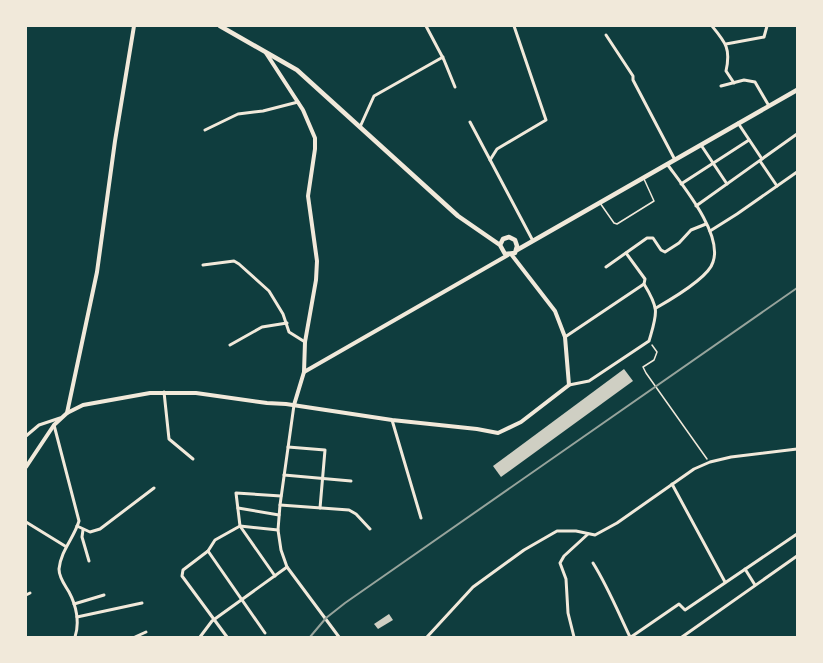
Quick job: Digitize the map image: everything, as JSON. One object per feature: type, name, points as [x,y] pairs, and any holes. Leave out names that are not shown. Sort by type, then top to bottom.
[{"type":"main road","points":[[220,26],[297,70],[458,216],[500,245],[502,252],[510,254],[797,90]]},
{"type":"main road","points":[[500,245],[503,239],[509,237],[515,240],[517,250]]},
{"type":"street","points":[[67,413],[97,272],[115,141],[134,26]]},
{"type":"street","points":[[426,26],[443,58],[455,87]]},
{"type":"street","points":[[490,160],[497,149],[546,120],[514,26]]},
{"type":"street","points":[[712,26],[726,44],[729,57],[726,71],[734,82]]},
{"type":"street","points":[[726,44],[764,37],[767,26]]},
{"type":"street","points":[[606,35],[633,76],[633,80],[674,160]]},
{"type":"street","points":[[265,51],[298,102],[315,138],[315,149],[308,196],[316,253],[316,280],[305,342],[304,372],[294,405],[281,496],[278,530],[281,550],[287,567],[339,637]]},
{"type":"street","points":[[360,127],[374,96],[443,58]]},
{"type":"street","points":[[721,86],[744,80],[755,82],[769,106]]},
{"type":"street","points":[[205,130],[238,114],[263,111],[298,102]]},
{"type":"street","points":[[470,122],[532,241]]},
{"type":"street","points":[[738,123],[750,140],[777,186]]},
{"type":"street","points":[[696,206],[797,134]]},
{"type":"street","points":[[681,184],[750,140]]},
{"type":"street","points":[[701,145],[727,184]]},
{"type":"street","points":[[656,308],[691,286],[714,262],[715,247],[710,231],[696,206],[667,164]]},
{"type":"street","points":[[710,231],[797,172]]},
{"type":"street","points":[[606,266],[650,237],[665,252],[679,243],[691,230],[706,224]]},
{"type":"street","points":[[304,372],[510,254],[555,311],[565,337],[569,385]]},
{"type":"street","points":[[26,467],[54,425],[67,413],[83,405],[164,392],[196,393],[294,405],[392,420],[477,429],[498,433],[521,422],[569,385],[589,381],[649,341],[656,308],[654,300],[644,284],[645,279],[626,254]]},
{"type":"street","points":[[203,265],[234,261],[239,264],[268,291],[284,314],[289,332],[305,342]]},
{"type":"street","points":[[565,337],[644,284]]},
{"type":"street","points":[[230,345],[262,326],[287,323]]},
{"type":"street","points":[[164,392],[169,439],[193,458]]},
{"type":"street","points":[[26,436],[39,425],[62,418]]},
{"type":"street","points":[[392,420],[421,518]]},
{"type":"street","points":[[54,425],[79,521],[65,546],[59,570],[74,604],[77,617],[76,637]]},
{"type":"street","points":[[288,447],[326,450],[320,508]]},
{"type":"street","points":[[427,637],[473,587],[524,550],[557,531],[595,535],[617,523],[694,469],[710,462],[732,457],[797,449]]},
{"type":"street","points":[[284,475],[351,481]]},
{"type":"street","points":[[672,484],[725,582]]},
{"type":"street","points":[[77,526],[90,532],[100,529],[154,488]]},
{"type":"street","points":[[275,576],[240,526],[236,493],[281,496]]},
{"type":"street","points":[[280,505],[349,510],[356,514],[370,529]]},
{"type":"street","points":[[238,508],[279,515]]},
{"type":"street","points":[[26,522],[65,546]]},
{"type":"street","points":[[227,637],[182,576],[186,567],[208,551],[215,540],[240,526],[278,530]]},
{"type":"street","points":[[83,530],[82,537],[89,561]]},
{"type":"street","points":[[574,637],[568,613],[566,579],[560,563],[564,556],[588,534]]},
{"type":"street","points":[[593,563],[609,589],[611,599],[630,637],[679,604],[685,610],[797,534]]},
{"type":"street","points":[[208,551],[265,633]]},
{"type":"street","points":[[682,637],[797,556]]},
{"type":"street","points":[[200,637],[214,620],[287,567]]},
{"type":"street","points":[[745,569],[755,585]]},
{"type":"street","points":[[74,604],[104,595]]},
{"type":"street","points":[[77,617],[142,603]]},
{"type":"street","points":[[135,637],[146,632]]},
{"type":"lane","points":[[599,203],[614,223],[617,224],[654,201],[643,178]]},
{"type":"path","points":[[649,341],[657,352],[654,360],[643,367],[704,456]]},
{"type":"building","points":[[624,369],[633,381],[501,477],[493,466]]},
{"type":"building","points":[[389,614],[393,620],[378,629],[374,624]]},
{"type":"railway","points":[[310,637],[326,618],[345,603],[797,288]]}]
